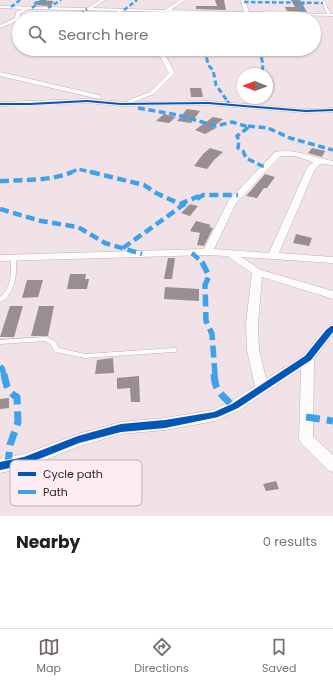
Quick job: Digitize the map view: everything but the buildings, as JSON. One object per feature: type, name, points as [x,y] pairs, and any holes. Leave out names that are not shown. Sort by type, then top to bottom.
[{"type":"street","points":[[89,9],[103,0]]},
{"type":"street","points":[[0,7],[169,12],[183,0]]},
{"type":"street","points":[[243,0],[247,12]]},
{"type":"street","points":[[320,0],[325,4],[324,5],[331,15]]},
{"type":"street","points":[[19,12],[28,8]]},
{"type":"street","points":[[321,15],[331,15]]},
{"type":"street","points":[[0,27],[12,23]]},
{"type":"street","points":[[116,104],[152,93],[172,73],[163,56]]},
{"type":"street","points":[[0,74],[98,96],[129,101]]},
{"type":"street","points":[[0,104],[82,101],[116,104],[208,103],[306,111],[333,110]]},
{"type":"street","points":[[208,252],[232,202],[278,154],[296,154],[318,161],[333,163]]},
{"type":"street","points":[[273,256],[311,168],[318,161]]},
{"type":"street","points":[[0,258],[208,252],[333,260]]},
{"type":"street","points":[[230,254],[257,272],[333,295]]},
{"type":"street","points":[[257,272],[252,324],[253,350],[262,389]]},
{"type":"street","points":[[27,460],[78,440],[121,428],[165,424],[214,415],[235,406],[308,358],[328,332],[333,328]]},
{"type":"street","points":[[308,358],[306,439],[333,465]]},
{"type":"street","points":[[0,466],[10,464]]},
{"type":"lane","points":[[0,300],[7,296],[9,291],[15,270],[13,258]]},
{"type":"lane","points":[[0,342],[46,339],[53,343],[57,350],[85,356],[174,350]]},
{"type":"marked path","points":[[11,7],[20,0]]},
{"type":"marked path","points":[[32,8],[36,5],[35,3],[46,0]]},
{"type":"marked path","points":[[48,8],[61,0]]},
{"type":"marked path","points":[[124,10],[137,0]]},
{"type":"marked path","points":[[244,2],[323,3]]},
{"type":"marked path","points":[[301,11],[304,5],[302,2]]},
{"type":"marked path","points":[[83,12],[87,9]]},
{"type":"marked path","points":[[207,56],[208,65],[213,70],[214,81],[229,104]]},
{"type":"marked path","points":[[261,56],[263,68]]},
{"type":"marked path","points":[[138,108],[178,115],[216,126],[232,122],[249,127],[237,136],[239,141],[238,148],[243,151],[246,158],[262,166],[267,166]]},
{"type":"marked path","points":[[248,126],[268,128],[290,138],[333,150]]},
{"type":"marked path","points":[[0,181],[66,175],[78,169],[144,185],[156,193],[180,204],[199,196]]},
{"type":"marked path","points":[[197,199],[203,195],[238,195]]},
{"type":"marked path","points":[[123,248],[186,203]]},
{"type":"marked path","points":[[0,209],[41,221],[78,227],[105,243],[142,254]]},
{"type":"marked path","points":[[192,253],[203,263],[209,276],[205,285],[206,321],[212,334],[213,341],[215,386],[233,406]]},
{"type":"marked path","points":[[0,367],[2,368],[8,390],[11,394],[17,397],[18,422],[10,445],[8,464]]},
{"type":"marked path","points":[[306,417],[333,421]]},
{"type":"cycle path","points":[[0,104],[87,101],[121,104],[208,103],[306,111],[333,110]]},
{"type":"cycle path","points":[[27,460],[78,440],[121,428],[165,424],[215,415],[235,406],[308,358],[328,332],[333,328]]},
{"type":"cycle path","points":[[0,466],[10,464]]}]
